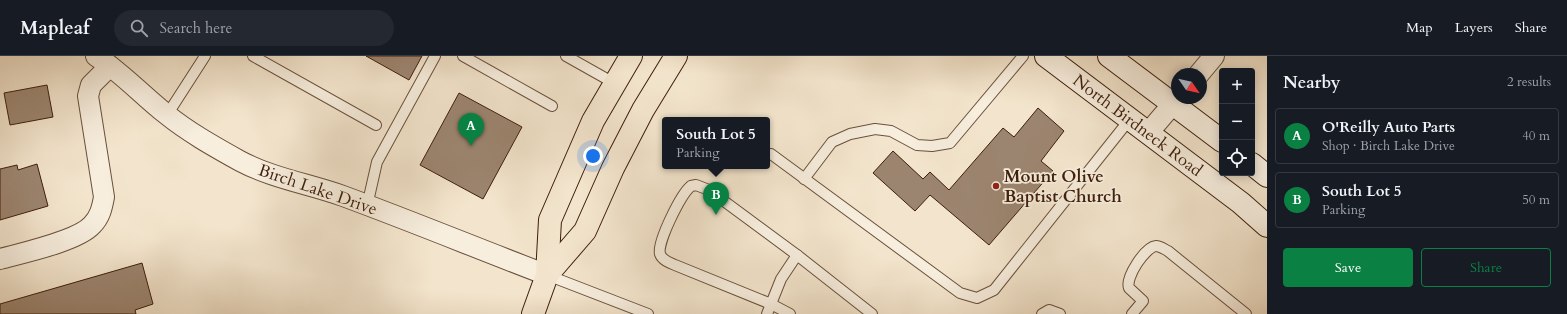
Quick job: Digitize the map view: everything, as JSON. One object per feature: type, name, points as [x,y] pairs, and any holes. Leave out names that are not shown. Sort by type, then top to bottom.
[{"type":"main road","points":[[533,314],[547,275],[550,220],[578,152],[614,83],[631,56]]},
{"type":"main road","points":[[547,275],[585,231],[613,168],[642,110],[676,56]]},
{"type":"main road","name":"North Birdneck Road","points":[[1046,56],[1241,203],[1267,226]]},
{"type":"main road","points":[[1109,56],[1171,98]]},
{"type":"main road","points":[[1179,104],[1221,140]]},
{"type":"main road","points":[[1255,166],[1267,176]]},
{"type":"street","points":[[1204,68],[1214,56]]},
{"type":"street","name":"Birch Lake Drive","points":[[103,61],[167,115],[241,161],[281,178],[324,190],[368,206],[547,275]]},
{"type":"street","points":[[0,259],[87,231],[101,212],[104,197],[88,96],[91,85],[103,61]]},
{"type":"street","points":[[1148,133],[1173,104]]},
{"type":"lane","points":[[167,115],[205,56]]},
{"type":"lane","points":[[253,56],[376,125]]},
{"type":"lane","points":[[368,206],[377,162],[435,56]]},
{"type":"lane","points":[[463,56],[552,106]]},
{"type":"lane","points":[[566,56],[614,83]]},
{"type":"lane","points":[[804,179],[832,142],[850,134],[875,129],[891,131],[918,145],[932,146],[950,143],[1023,56]]},
{"type":"lane","points":[[771,154],[960,294],[977,298],[994,290],[1130,119]]},
{"type":"lane","points":[[790,314],[771,304],[675,265],[663,258],[660,254],[661,243],[676,206],[691,186],[702,187],[797,255],[872,314]]},
{"type":"lane","points":[[1132,314],[1143,301],[1129,288],[1128,278],[1146,252],[1157,246],[1168,251],[1246,314]]},
{"type":"lane","points":[[767,314],[782,279],[797,255]]},
{"type":"lane","points":[[547,275],[648,314]]},
{"type":"lane","points":[[1042,314],[1049,310],[1060,314]]},
{"type":"building","points":[[366,56],[422,56],[409,80]]},
{"type":"building","points":[[47,85],[53,117],[10,125],[4,93]]},
{"type":"building","points":[[459,93],[522,127],[483,199],[420,165]]},
{"type":"building","name":"Mount Olive Baptist Church","points":[[1038,108],[1064,131],[1041,161],[1053,171],[989,245],[930,195],[915,211],[873,173],[893,151],[923,179],[930,172],[949,190],[1003,128],[1014,137]]},
{"type":"building","points":[[37,164],[48,206],[0,220],[0,169],[17,165],[18,170]]},
{"type":"building","points":[[142,263],[153,304],[135,310],[136,314],[0,314],[0,304]]},
{"type":"place","name":"O'Reilly Auto Parts","points":[[471,146]]},
{"type":"place","name":"Mount Olive Baptist Church","points":[[996,186]]},
{"type":"place","name":"South Lot 5","points":[[716,215]]}]
